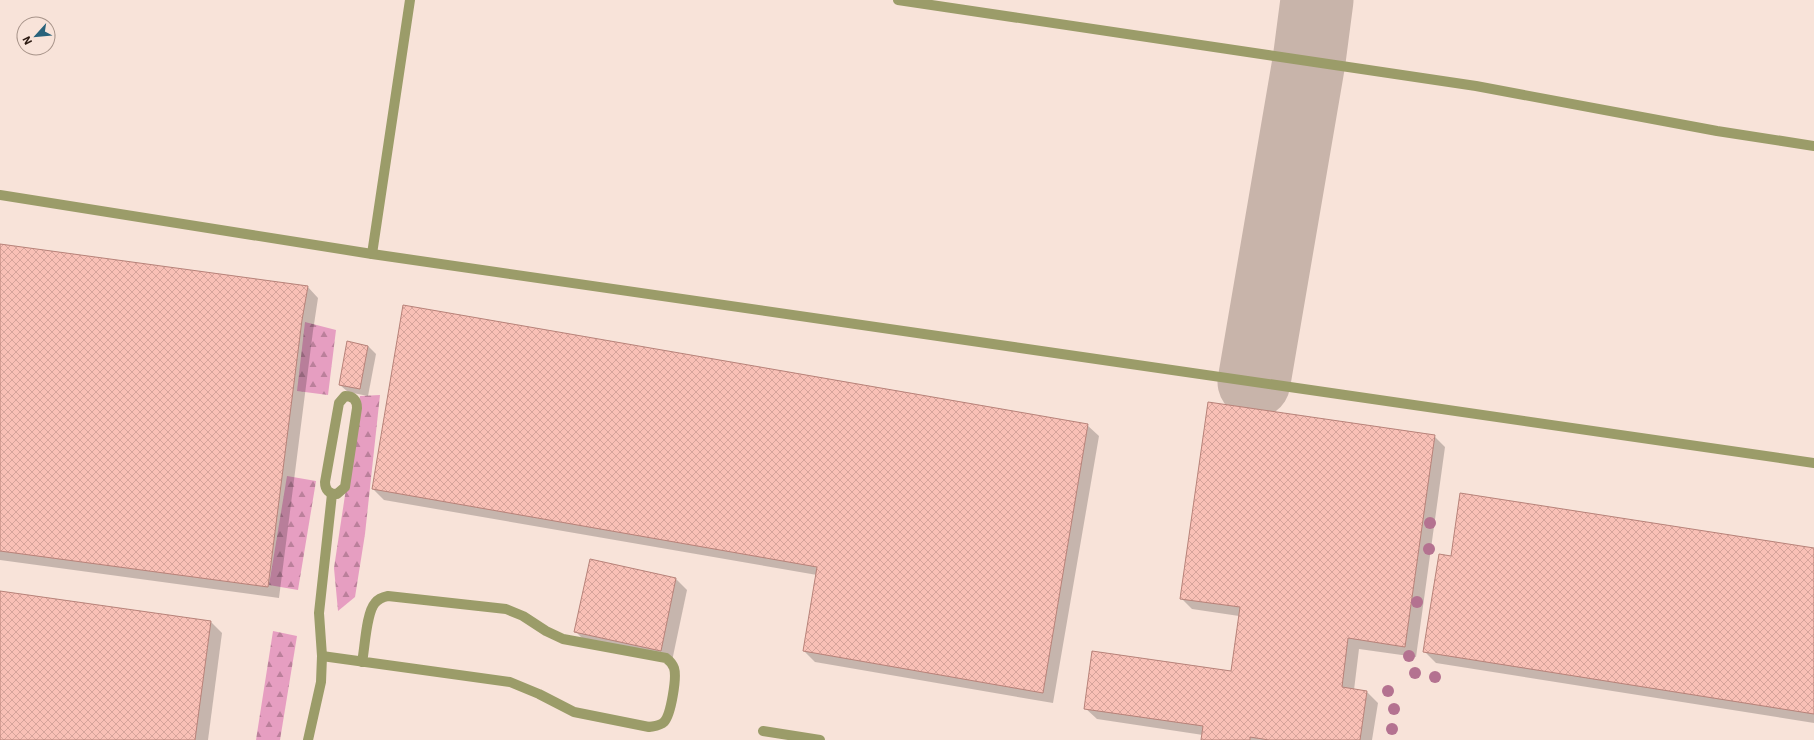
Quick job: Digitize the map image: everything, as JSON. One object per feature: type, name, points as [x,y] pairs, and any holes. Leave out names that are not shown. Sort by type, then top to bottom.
[{"type":"lane","points":[[372,254],[410,0]]},
{"type":"lane","points":[[898,0],[1476,86],[1717,131],[1814,146]]},
{"type":"lane","points":[[0,195],[372,254],[1814,463]]},
{"type":"lane","points":[[345,396],[350,396],[357,403],[344,487],[338,494],[332,494],[325,487],[325,482],[337,411],[341,399],[345,396]]},
{"type":"lane","points":[[308,740],[321,682],[322,656],[319,613],[332,494]]},
{"type":"lane","points":[[322,656],[362,662],[510,682],[539,694],[574,712],[649,727],[663,723],[667,717],[674,677],[673,666],[666,658],[563,639],[546,631],[523,616],[506,609],[388,596],[380,598],[374,604],[370,612],[362,662]]},
{"type":"lane","points":[[763,731],[820,740]]},
{"type":"green space","points":[[305,322],[336,330],[328,395],[297,391]]},
{"type":"green space","points":[[380,395],[365,534],[355,597],[338,611],[334,568],[360,396]]},
{"type":"green space","points":[[287,476],[316,481],[298,590],[269,585]]},
{"type":"green space","points":[[273,631],[297,636],[280,740],[256,740]]},
{"type":"building","points":[[0,244],[308,286],[302,320],[268,587],[0,551]]},
{"type":"building","points":[[403,305],[1088,424],[1043,693],[803,651],[817,567],[372,489]]},
{"type":"building","points":[[347,341],[368,346],[360,389],[339,385]]},
{"type":"building","points":[[1208,402],[1435,435],[1405,647],[1348,638],[1342,687],[1367,691],[1360,740],[1269,740],[1250,737],[1250,740],[1201,740],[1203,726],[1084,709],[1092,651],[1231,671],[1240,607],[1180,599]]},
{"type":"building","points":[[1460,493],[1814,548],[1814,714],[1423,652],[1439,554],[1451,556]]},
{"type":"building","points":[[590,559],[676,578],[661,651],[574,632]]},
{"type":"building","points":[[0,591],[211,621],[195,740],[0,740]]},
{"type":"taxiway","points":[[1254,382],[1309,61],[1317,0]]}]
